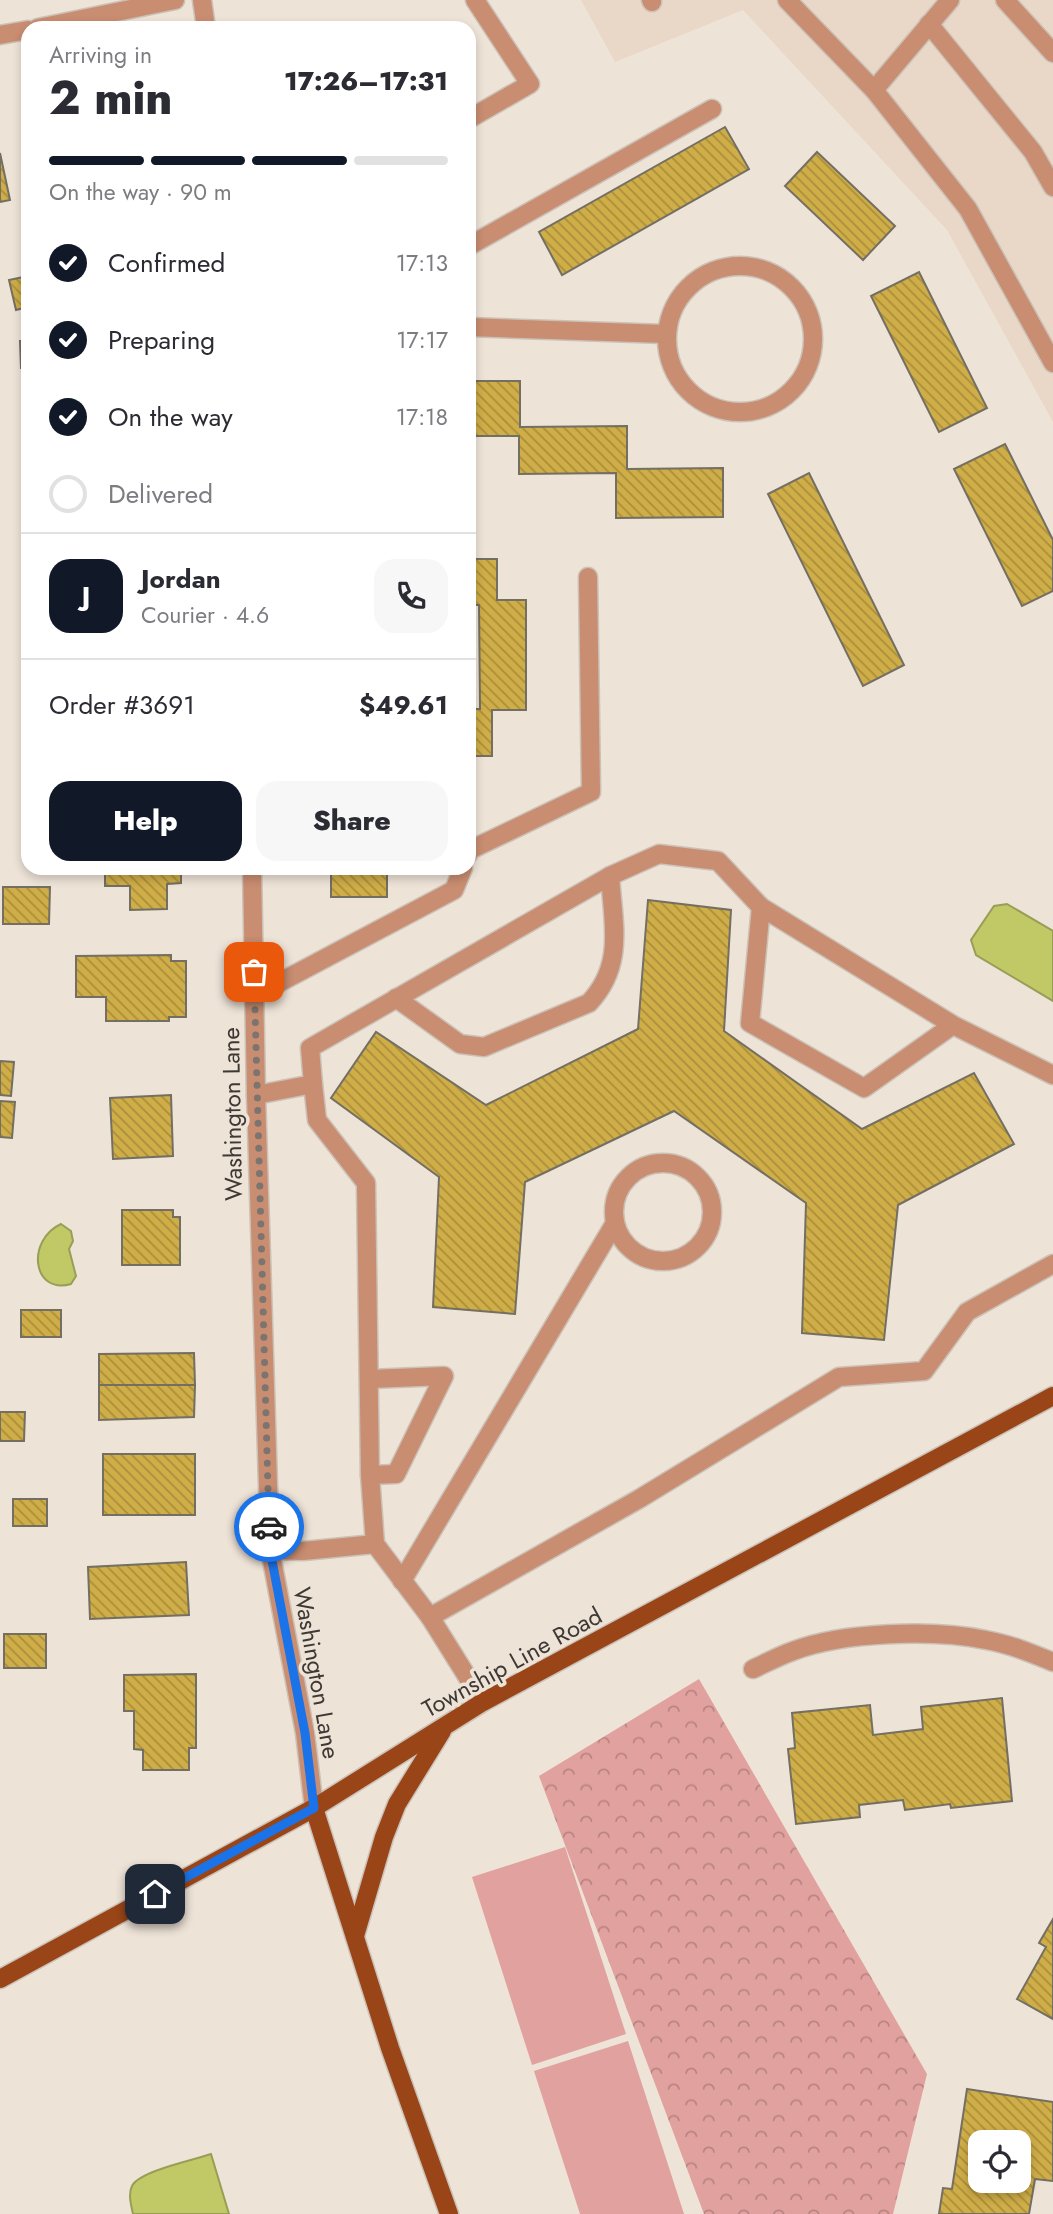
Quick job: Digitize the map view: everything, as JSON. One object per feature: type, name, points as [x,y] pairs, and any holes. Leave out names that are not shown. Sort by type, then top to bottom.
[{"type":"main road","name":"Township Line Road","points":[[0,1979],[314,1808],[483,1702],[1053,1396]]},
{"type":"main road","points":[[355,1936],[384,1837],[397,1804],[444,1727]]},
{"type":"main road","name":"Washington Lane","points":[[314,1808],[390,2048],[449,2214]]},
{"type":"street","points":[[72,21],[175,0]]},
{"type":"street","points":[[202,0],[205,21]]},
{"type":"street","points":[[475,0],[530,84],[476,115]]},
{"type":"street","points":[[787,0],[874,90],[968,209],[1053,363]]},
{"type":"street","points":[[874,90],[950,0]]},
{"type":"street","points":[[1005,0],[1053,53]]},
{"type":"street","points":[[929,24],[1033,152],[1053,187]]},
{"type":"street","points":[[0,35],[21,31]]},
{"type":"street","points":[[476,242],[712,109]]},
{"type":"street","points":[[747,266],[767,271],[785,281],[801,297],[811,318],[813,341],[809,363],[799,383],[782,399],[761,409],[743,412],[724,410],[707,404],[691,393],[679,379],[671,362],[665,334],[677,302],[691,286],[707,274],[727,267],[747,266]]},
{"type":"street","points":[[476,327],[665,334]]},
{"type":"street","points":[[476,847],[591,792],[588,577]]},
{"type":"street","points":[[483,1702],[430,1617],[375,1544],[370,1475],[366,1183],[317,1120],[310,1048],[610,876],[659,854],[718,861],[761,907],[953,1025],[1053,1075]]},
{"type":"street","name":"Washington Lane","points":[[252,875],[270,1550],[305,1733],[314,1808]]},
{"type":"street","points":[[254,996],[454,890],[460,875]]},
{"type":"street","points":[[396,998],[460,1044],[484,1047],[589,1003],[602,990],[615,956],[610,876]]},
{"type":"street","points":[[761,907],[750,1023],[864,1088],[953,1025]]},
{"type":"street","points":[[256,1095],[313,1084]]},
{"type":"street","points":[[402,1581],[615,1223],[614,1206],[628,1177],[641,1168],[657,1163],[673,1163],[700,1178],[712,1207],[711,1224],[694,1250],[679,1258],[663,1261],[647,1258],[632,1250],[615,1223]]},
{"type":"street","points":[[430,1617],[639,1499],[839,1377],[924,1371],[967,1312],[1053,1264]]},
{"type":"street","points":[[370,1379],[444,1376],[396,1474],[370,1475]]},
{"type":"street","points":[[270,1550],[303,1551],[375,1544]]},
{"type":"street","points":[[753,1669],[794,1651],[828,1642],[930,1634],[988,1640],[1020,1648],[1053,1662]]},
{"type":"shaded area","points":[[581,0],[1053,0],[1053,422],[947,230],[743,10],[615,62]]},
{"type":"shaded area","points":[[1007,904],[1053,931],[1053,1001],[976,955],[971,940],[994,906]]},
{"type":"shaded area","points":[[61,1224],[71,1231],[73,1241],[69,1249],[76,1276],[71,1284],[58,1285],[48,1282],[41,1274],[38,1253],[42,1242]]},
{"type":"shaded area","points":[[211,2154],[229,2214],[133,2214],[130,2192],[137,2181],[156,2171]]},
{"type":"green space","points":[[699,1679],[927,2074],[893,2214],[704,2214],[539,1776]]},
{"type":"green space","points":[[565,1847],[626,2034],[532,2065],[472,1877]]},
{"type":"green space","points":[[628,2041],[684,2214],[580,2214],[534,2071]]},
{"type":"building","points":[[725,127],[749,169],[562,275],[539,232]]},
{"type":"building","points":[[817,152],[895,226],[863,260],[785,186]]},
{"type":"building","points":[[0,153],[10,200],[0,202]]},
{"type":"building","points":[[919,272],[987,408],[939,432],[871,296]]},
{"type":"building","points":[[21,277],[21,309],[16,310],[9,280]]},
{"type":"building","points":[[476,381],[520,381],[520,427],[627,426],[627,469],[723,468],[723,517],[616,518],[616,473],[519,474],[519,436],[476,436]]},
{"type":"building","points":[[1005,444],[1053,540],[1053,591],[1022,606],[954,469]]},
{"type":"building","points":[[809,473],[904,665],[863,686],[768,494]]},
{"type":"building","points":[[476,559],[497,559],[497,600],[526,600],[526,710],[492,710],[492,756],[476,756],[476,709],[480,709],[479,605],[476,605]]},
{"type":"building","points":[[105,875],[181,875],[181,883],[167,884],[167,909],[130,910],[130,886],[105,886]]},
{"type":"building","points":[[331,875],[387,875],[387,897],[331,897]]},
{"type":"building","points":[[3,887],[50,887],[49,924],[3,924]]},
{"type":"building","points":[[648,900],[731,910],[724,1031],[862,1129],[974,1073],[1014,1144],[898,1205],[884,1340],[802,1333],[806,1203],[674,1111],[525,1182],[515,1314],[433,1307],[439,1177],[331,1098],[376,1032],[486,1105],[638,1029]]},
{"type":"building","points":[[171,955],[171,961],[186,961],[186,1017],[169,1017],[169,1021],[106,1021],[106,997],[76,997],[76,956]]},
{"type":"building","points":[[0,1061],[14,1062],[11,1096],[0,1095]]},
{"type":"building","points":[[171,1095],[173,1156],[113,1159],[110,1098]]},
{"type":"building","points":[[0,1101],[15,1102],[12,1138],[0,1137]]},
{"type":"building","points":[[122,1210],[173,1210],[173,1217],[180,1217],[180,1265],[122,1265]]},
{"type":"building","points":[[21,1310],[61,1310],[61,1337],[21,1337]]},
{"type":"building","points":[[194,1353],[195,1385],[99,1385],[99,1354]]},
{"type":"building","points":[[99,1385],[195,1385],[194,1417],[99,1420]]},
{"type":"building","points":[[0,1412],[25,1412],[24,1441],[0,1441]]},
{"type":"building","points":[[103,1454],[195,1454],[195,1515],[103,1515]]},
{"type":"building","points":[[13,1499],[47,1499],[47,1526],[13,1526]]},
{"type":"building","points":[[186,1562],[189,1615],[90,1619],[88,1567]]},
{"type":"building","points":[[4,1634],[46,1634],[46,1668],[4,1668]]},
{"type":"building","points":[[196,1674],[196,1748],[189,1748],[189,1770],[143,1770],[143,1750],[134,1749],[134,1711],[124,1711],[124,1675]]},
{"type":"building","points":[[1002,1698],[1012,1801],[951,1808],[950,1804],[905,1810],[903,1800],[859,1805],[860,1817],[796,1824],[788,1749],[795,1748],[792,1713],[870,1705],[873,1735],[923,1729],[921,1707]]},
{"type":"building","points":[[1053,1919],[1053,2019],[1017,1999],[1046,1947],[1039,1943]]},
{"type":"building","points":[[967,2089],[1053,2102],[1053,2181],[1035,2179],[1029,2214],[939,2214],[943,2188],[952,2189]]},
{"type":"way so far","points":[[254,972],[269,1527]]},
{"type":"route","points":[[155,1894],[314,1808],[305,1733],[270,1550],[269,1527]]}]
